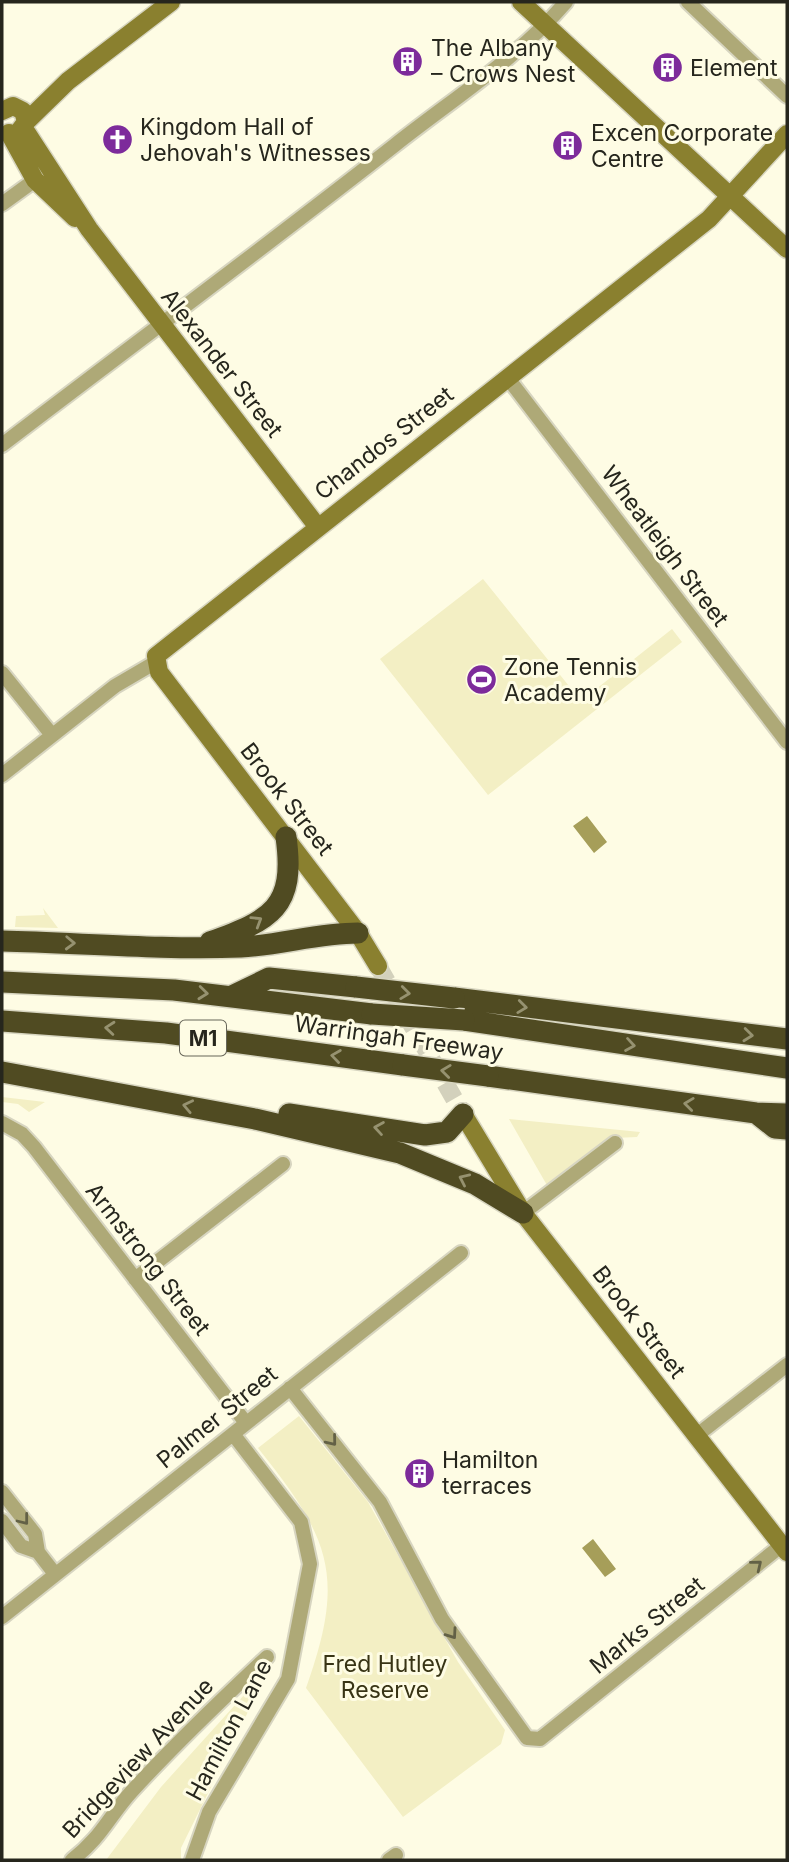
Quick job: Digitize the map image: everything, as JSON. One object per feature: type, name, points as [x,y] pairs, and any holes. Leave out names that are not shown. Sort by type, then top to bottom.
[{"type":"highway","points":[[195,948],[248,927],[277,906],[288,881],[286,837]]},
{"type":"highway","points":[[2,941],[195,948],[246,947],[331,933],[358,933]]},
{"type":"highway","points":[[232,996],[269,978],[787,1039]]},
{"type":"highway","name":"Warringah Freeway","points":[[2,982],[174,990],[372,1014],[464,1020],[787,1068]]},
{"type":"highway","name":"Warringah Freeway","points":[[2,1021],[166,1033],[756,1113],[787,1114]]},
{"type":"highway","points":[[2,1074],[35,1077],[256,1119],[420,1159],[475,1184],[523,1213]]},
{"type":"highway","points":[[256,1119],[275,1112],[433,1135],[447,1132],[463,1114]]},
{"type":"highway","points":[[756,1113],[775,1128],[787,1129]]},
{"type":"main road","points":[[15,128],[68,81],[171,2]]},
{"type":"main road","points":[[521,2],[787,249]]},
{"type":"main road","points":[[6,106],[68,81]]},
{"type":"main road","points":[[6,106],[23,111],[15,128]]},
{"type":"main road","name":"Alexander Street","points":[[15,128],[35,180],[89,229]]},
{"type":"main road","name":"Alexander Street","points":[[15,128],[89,229],[317,526]]},
{"type":"main road","name":"Chandos Street","points":[[156,663],[156,656],[168,644],[709,219],[787,134]]},
{"type":"main road","name":"Brook Street","points":[[156,663],[159,672],[358,933],[378,966]]},
{"type":"main road","name":"Brook Street","points":[[463,1114],[523,1213],[785,1549]]},
{"type":"street","points":[[2,445],[451,102],[545,24],[566,2]]},
{"type":"street","points":[[688,2],[787,96]]},
{"type":"street","points":[[2,204],[35,180]]},
{"type":"street","name":"Wheatleigh Street","points":[[507,377],[787,742]]},
{"type":"street","name":"Chandos Street","points":[[2,775],[115,686],[156,663]]},
{"type":"street","points":[[2,673],[52,735]]},
{"type":"street","name":"Armstrong Street","points":[[6,1124],[34,1147],[246,1423]]},
{"type":"street","points":[[523,1213],[615,1143]]},
{"type":"street","points":[[135,1279],[283,1164]]},
{"type":"street","name":"Palmer Street","points":[[2,1617],[461,1253]]},
{"type":"street","points":[[696,1436],[787,1365]]},
{"type":"street","name":"Marks Street","points":[[290,1388],[380,1502],[442,1619],[527,1738],[540,1739],[732,1585],[785,1549]]},
{"type":"street","name":"Hamilton Lane","points":[[192,1860],[209,1812],[288,1679],[310,1564],[301,1522],[233,1434]]},
{"type":"street","points":[[2,1492],[36,1534],[38,1552],[55,1574]]},
{"type":"street","points":[[2,1521],[21,1546],[38,1552]]},
{"type":"street","name":"Bridgeview Avenue","points":[[72,1860],[94,1843],[129,1794],[183,1737],[267,1657]]},
{"type":"green space","name":"Zone Tennis Academy","points":[[483,579],[581,701],[672,629],[682,642],[488,795],[380,659]]},
{"type":"green space","points":[[43,908],[58,928],[15,927],[16,916],[45,915]]},
{"type":"green space","points":[[2,1097],[45,1102],[29,1112],[18,1104],[2,1102]]},
{"type":"green space","points":[[509,1119],[640,1132],[637,1137],[614,1138],[548,1187]]},
{"type":"green space","name":"Fred Hutley Reserve","points":[[299,1416],[368,1502],[458,1662],[505,1730],[501,1744],[403,1817],[306,1688],[326,1616],[328,1587],[324,1560],[316,1534],[302,1508],[258,1448]]},
{"type":"green space","points":[[271,1665],[181,1848],[181,1860],[106,1860],[161,1787]]},
{"type":"shaded area","points":[[587,816],[607,842],[594,853],[573,826]]},
{"type":"shaded area","points":[[593,1539],[616,1569],[605,1577],[582,1548]]},
{"type":"tunnel","points":[[378,966],[463,1114]]},
{"type":"place","name":"The Albany – Crows Nest","points":[[408,61]]},
{"type":"place","name":"Element","points":[[667,68]]},
{"type":"place","name":"Kingdom Hall of Jehovah's Witnesses","points":[[117,140]]},
{"type":"place","name":"Excen Corporate Centre","points":[[568,146]]},
{"type":"place","name":"Zone Tennis Academy","points":[[481,680]]},
{"type":"place","name":"Hamilton terraces","points":[[419,1473]]}]
